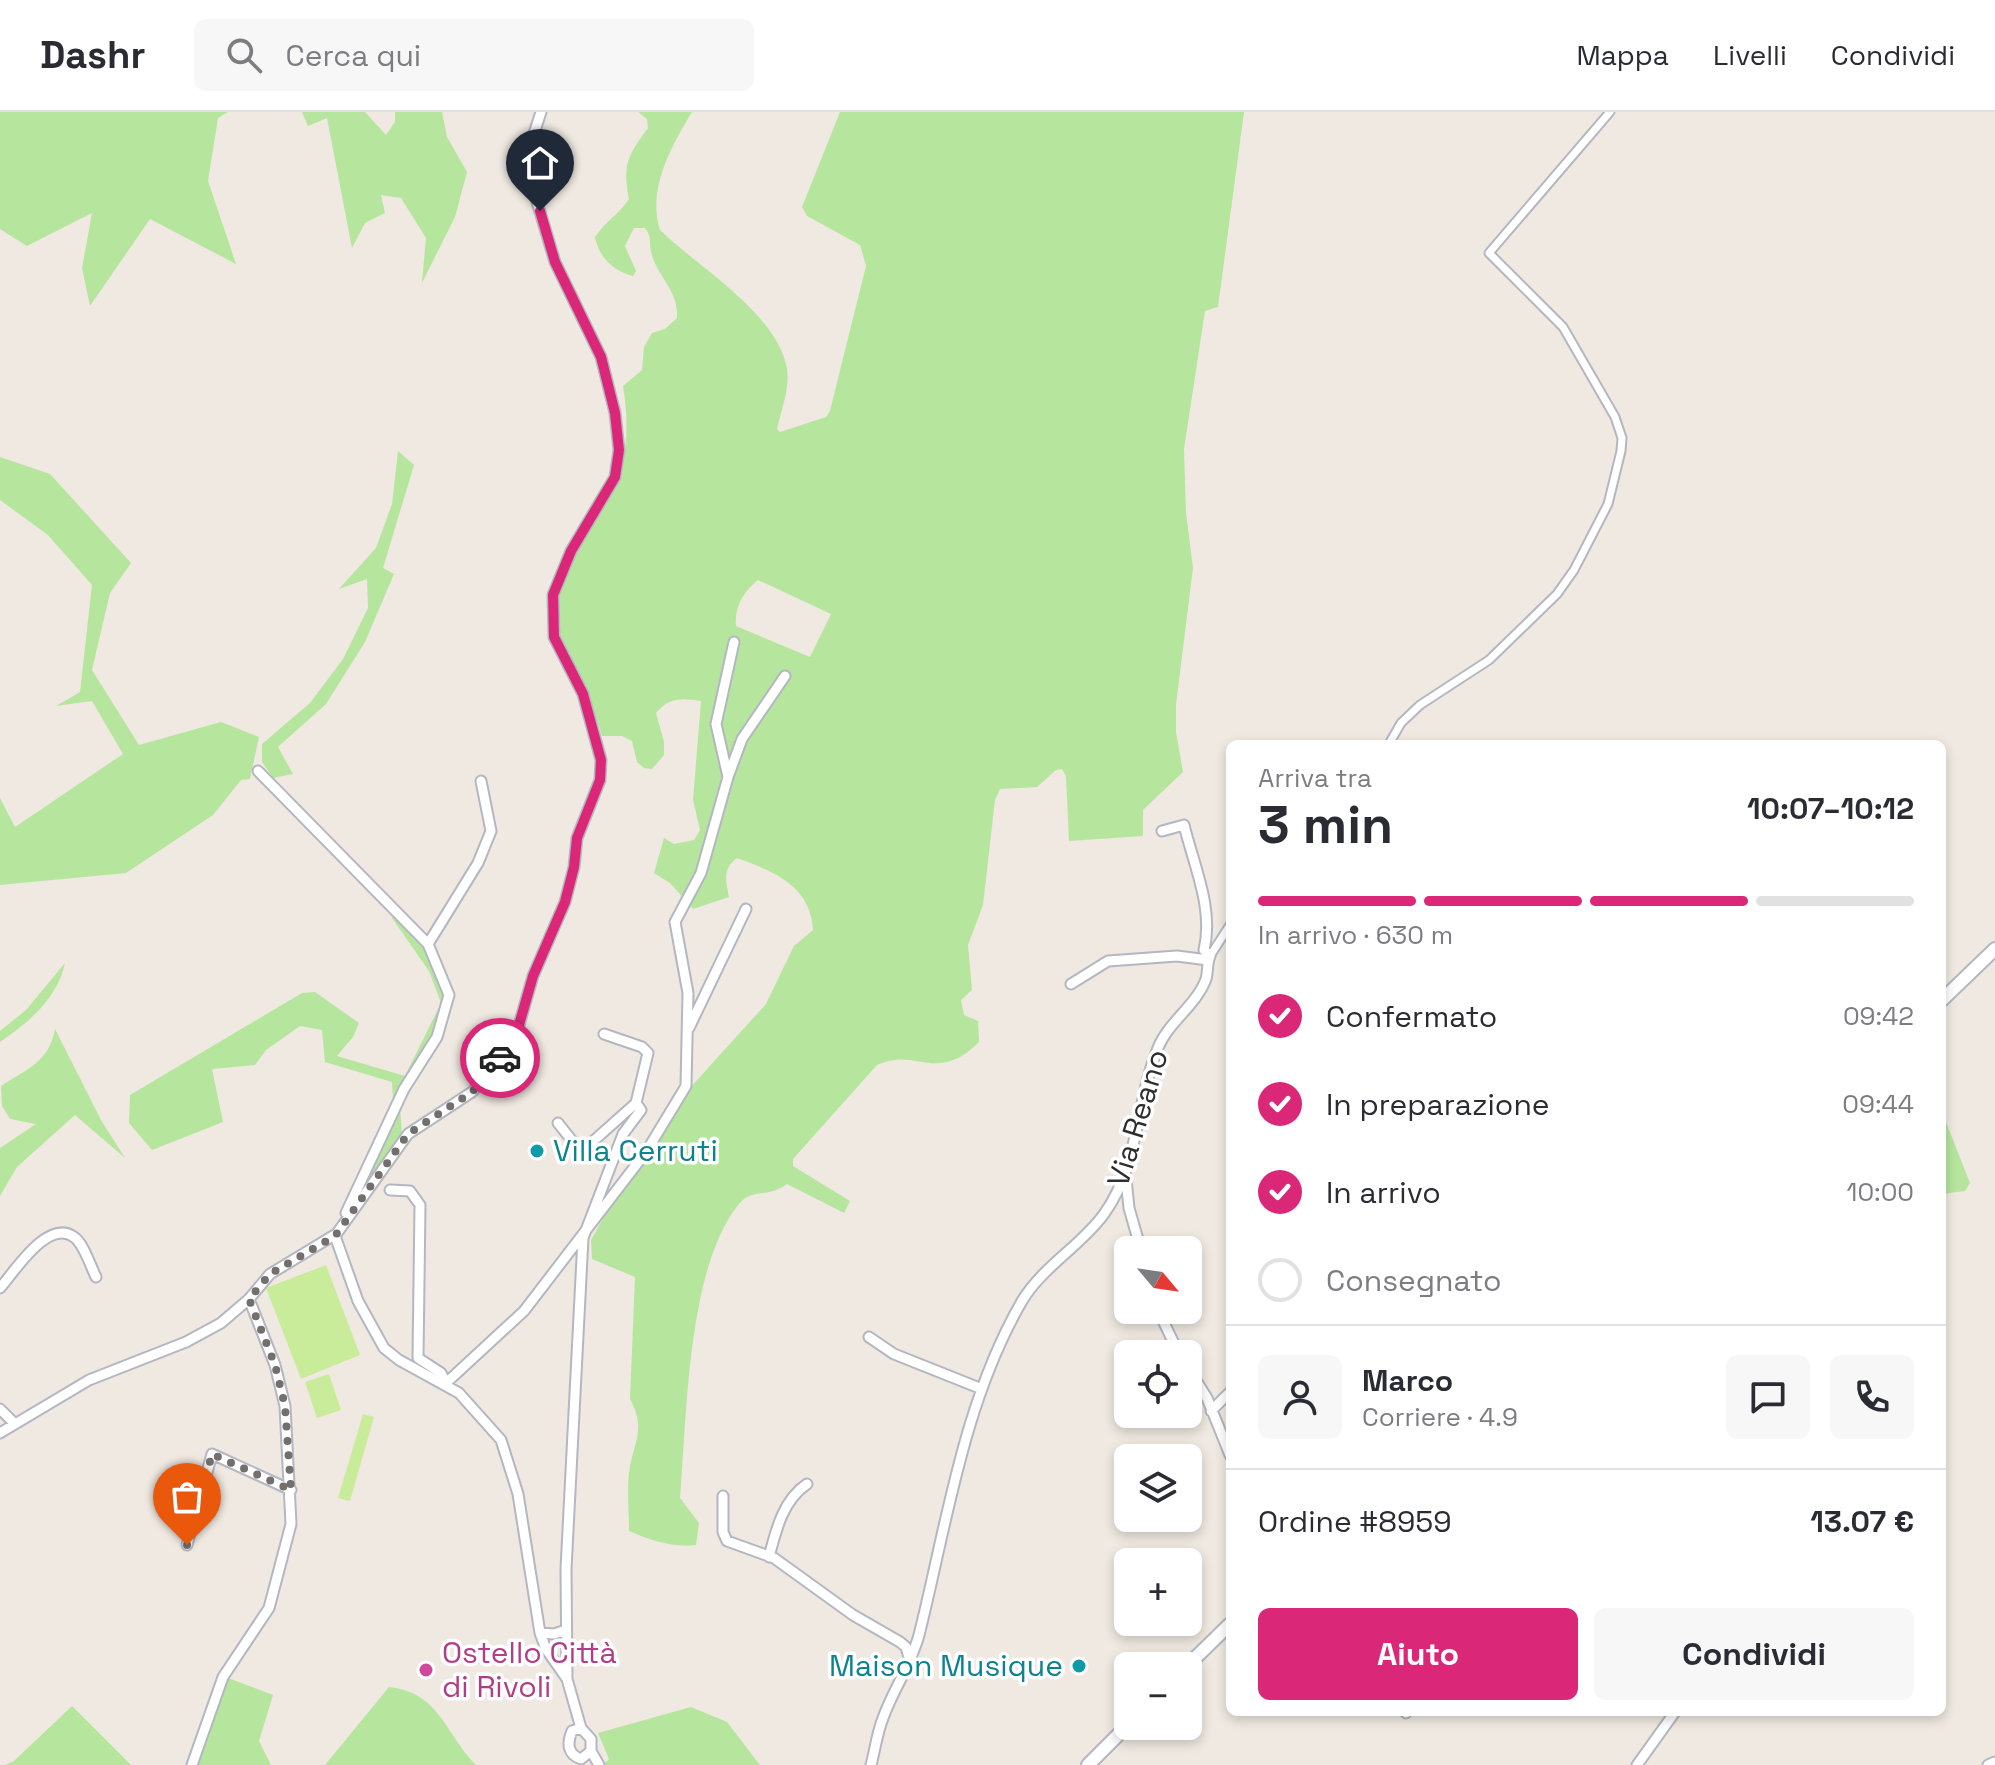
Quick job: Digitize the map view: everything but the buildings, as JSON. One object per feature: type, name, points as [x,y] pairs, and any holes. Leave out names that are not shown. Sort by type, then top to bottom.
[{"type":"street","points":[[0,1433],[89,1380],[186,1342],[221,1323],[249,1299],[270,1274],[335,1236],[408,1134],[472,1092],[496,1065],[519,1025],[533,976],[565,902],[577,838],[600,780],[601,760],[583,694],[554,637],[553,595],[571,551],[615,477],[619,450],[615,413],[601,357],[555,262],[532,185],[527,155],[541,112]]},
{"type":"street","points":[[1391,740],[1401,723],[1420,705],[1489,660],[1541,612],[1574,570],[1608,504],[1621,451],[1622,438],[1615,417],[1563,327],[1489,253],[1610,112]]},
{"type":"street","points":[[728,777],[716,724],[734,642]]},
{"type":"street","points":[[446,1383],[524,1311],[583,1238],[667,1123],[686,1086],[688,993],[675,922],[701,873],[742,739],[785,676]]},
{"type":"street","points":[[258,771],[428,944],[449,995],[437,1037],[404,1089],[335,1236],[358,1301],[384,1348],[399,1360],[446,1383],[476,1410],[501,1440],[511,1463],[540,1633],[546,1649],[567,1679]]},
{"type":"street","points":[[428,944],[478,863],[491,831],[481,781]]},
{"type":"street","name":"Via Reano","points":[[871,1765],[883,1718],[910,1661],[970,1421],[982,1389],[1023,1299],[1054,1260],[1103,1216],[1126,1178],[1143,1089],[1159,1045],[1173,1020],[1206,979],[1209,958],[1204,950],[1208,933],[1206,904],[1184,825],[1162,831]]},
{"type":"street","points":[[687,1031],[746,909]]},
{"type":"street","points":[[1071,984],[1108,961],[1177,956],[1209,958],[1226,931]]},
{"type":"street","points":[[1946,996],[1995,949]]},
{"type":"street","points":[[558,1123],[581,1152],[636,1103],[648,1053],[642,1047],[604,1034]]},
{"type":"street","points":[[599,1765],[591,1751],[591,1739],[581,1728],[567,1679],[567,1542],[583,1238],[623,1134],[641,1110],[636,1103]]},
{"type":"street","points":[[1126,1178],[1129,1208],[1137,1236]]},
{"type":"street","points":[[390,1190],[410,1191],[420,1205],[418,1358],[441,1373],[446,1383]]},
{"type":"street","points":[[0,1288],[40,1241],[56,1234],[70,1234],[77,1239],[96,1277]]},
{"type":"street","points":[[192,1765],[223,1677],[269,1608],[291,1524],[285,1406],[275,1365],[249,1299]]},
{"type":"street","points":[[869,1337],[894,1354],[982,1389]]},
{"type":"street","points":[[1202,1394],[1226,1446]]},
{"type":"street","points":[[1211,1411],[1226,1396]]},
{"type":"street","points":[[0,1409],[15,1424]]},
{"type":"street","points":[[187,1545],[212,1454],[291,1490]]},
{"type":"street","points":[[769,1557],[785,1509],[794,1492],[807,1484]]},
{"type":"street","points":[[723,1496],[723,1532],[727,1541],[769,1557],[853,1615],[900,1642],[906,1647],[910,1661]]},
{"type":"street","points":[[1201,1652],[1226,1628]]},
{"type":"street","points":[[540,1633],[554,1634],[566,1630]]},
{"type":"street","points":[[1637,1765],[1672,1716]]},
{"type":"street","points":[[581,1728],[572,1731],[568,1741],[570,1750],[581,1759],[591,1751]]},
{"type":"street","points":[[1091,1764],[1114,1740]]},
{"type":"street","points":[[1988,1765],[1995,1762]]},
{"type":"green space","points":[[0,112],[228,112],[218,118],[208,181],[236,264],[150,219],[90,306],[82,268],[92,213],[27,246],[0,229]]},
{"type":"green space","points":[[302,112],[365,112],[386,135],[395,122],[395,112],[442,112],[447,137],[467,172],[455,217],[422,283],[426,238],[401,198],[381,195],[385,213],[365,223],[352,248],[327,118],[308,126]]},
{"type":"green space","points":[[638,112],[692,112],[663,169],[657,199],[660,230],[753,311],[781,349],[788,376],[777,429],[780,432],[826,417],[830,411],[866,266],[860,245],[807,216],[802,207],[840,112],[1244,112],[1218,307],[1205,311],[1184,449],[1186,513],[1193,568],[1176,705],[1176,732],[1183,772],[1143,810],[1143,836],[1069,841],[1066,776],[1062,769],[1056,770],[1037,787],[1000,789],[995,800],[983,905],[968,945],[972,990],[961,1000],[964,1015],[978,1021],[979,1042],[964,1055],[950,1061],[938,1063],[903,1059],[877,1065],[793,1159],[793,1166],[850,1201],[844,1213],[787,1184],[744,1199],[722,1231],[699,1303],[688,1386],[680,1498],[699,1523],[696,1545],[688,1546],[662,1542],[629,1531],[629,1473],[638,1428],[630,1399],[635,1277],[592,1259],[591,1240],[611,1204],[664,1132],[688,1090],[766,1004],[794,946],[813,930],[811,915],[798,891],[776,875],[737,858],[727,871],[729,897],[693,909],[670,883],[654,873],[664,838],[674,844],[694,840],[700,830],[693,800],[701,701],[676,700],[656,713],[664,742],[664,755],[652,769],[644,768],[637,762],[632,741],[622,736],[602,736],[586,689],[558,634],[556,612],[567,571],[610,496],[622,465],[626,432],[623,386],[642,370],[644,347],[652,333],[665,329],[677,318],[675,299],[654,261],[645,228],[634,228],[625,246],[636,271],[633,276],[608,262],[595,237],[629,199],[626,177],[628,161],[648,128],[647,119]],"holes":[[[758,580],[831,614],[810,657],[736,626],[741,600]]]},
{"type":"green space","points":[[398,451],[414,465],[383,568],[394,574],[365,642],[326,704],[278,747],[293,774],[273,778],[262,762],[262,744],[310,703],[343,659],[368,608],[367,579],[339,589],[376,548],[392,504]]},
{"type":"green space","points":[[0,457],[50,474],[131,563],[110,593],[92,670],[139,745],[221,722],[259,737],[250,779],[241,780],[213,815],[126,873],[0,885],[0,798],[15,827],[123,754],[92,701],[56,706],[80,692],[92,585],[48,535],[0,500]]},
{"type":"green space","points":[[395,914],[432,959],[445,993],[439,1022],[399,1093],[402,1135],[363,1189],[341,1211],[393,1100],[392,1082],[325,1062],[322,1030],[300,1026],[266,1050],[255,1065],[212,1069],[223,1122],[152,1150],[129,1123],[130,1095],[302,993],[315,992],[359,1023],[353,1037],[337,1056],[405,1076],[441,1003],[429,971],[392,918]]},
{"type":"green space","points":[[65,963],[49,998],[21,1027],[0,1042],[0,1031],[26,1010]]},
{"type":"green space","points":[[55,1029],[101,1120],[125,1158],[75,1115],[17,1167],[0,1196],[0,1148],[36,1124],[10,1119],[2,1106],[1,1086],[42,1057]]},
{"type":"green space","points":[[1946,1122],[1970,1183],[1965,1191],[1946,1193]]},
{"type":"green space","points":[[326,1265],[360,1355],[301,1379],[266,1288]]},
{"type":"green space","points":[[329,1374],[341,1410],[317,1418],[305,1382]]},
{"type":"green space","points":[[363,1414],[374,1417],[350,1501],[338,1498]]},
{"type":"green space","points":[[223,1676],[273,1695],[259,1741],[271,1765],[194,1765]]},
{"type":"green space","points":[[389,1687],[420,1697],[431,1706],[476,1765],[325,1765]]},
{"type":"green space","points":[[72,1706],[131,1765],[5,1765],[14,1761]]},
{"type":"green space","points":[[691,1707],[727,1722],[760,1765],[603,1765],[609,1759],[598,1733]]},
{"type":"way so far","points":[[187,1545],[212,1454],[291,1490],[285,1406],[275,1365],[249,1299],[270,1274],[335,1236],[408,1134],[472,1092],[500,1058]]},
{"type":"place","name":"Villa Cerruti","points":[[537,1151]]},
{"type":"place","name":"Maison Musique","points":[[1079,1666]]},
{"type":"place","name":"Ostello Città di Rivoli","points":[[426,1670]]},
{"type":"route","points":[[500,1058],[519,1025],[533,976],[565,902],[577,838],[600,780],[601,760],[583,694],[554,637],[553,595],[571,551],[615,477],[619,450],[615,413],[601,357],[555,262],[540,211]]}]
